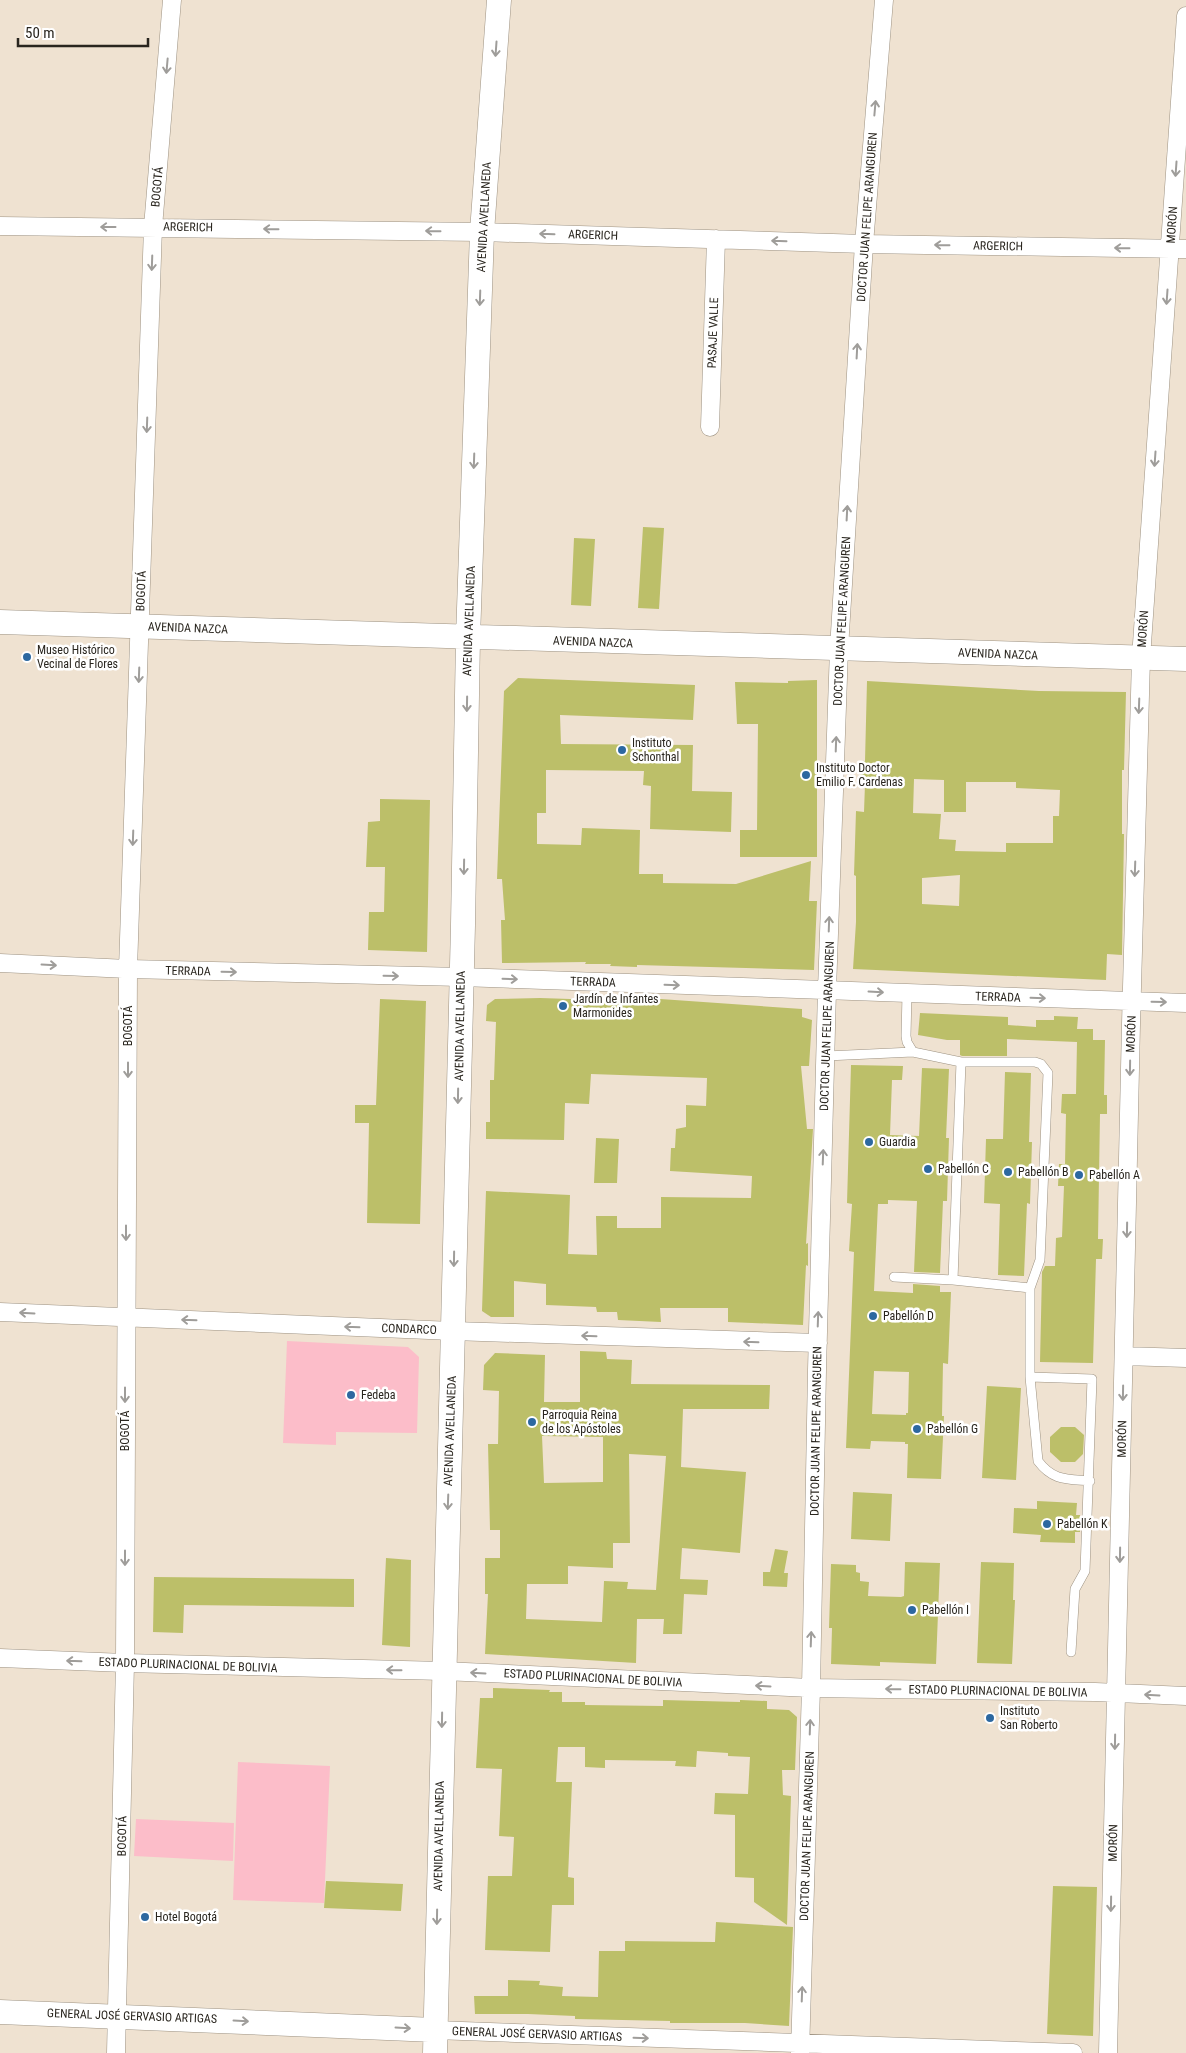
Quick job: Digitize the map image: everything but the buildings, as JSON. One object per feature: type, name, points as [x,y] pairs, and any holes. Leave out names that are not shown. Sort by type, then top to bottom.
[{"type":"main road","name":"AVENIDA AVELLANEDA","points":[[435,2041],[468,638],[482,232],[499,0]]},
{"type":"main road","name":"AVENIDA NAZCA","points":[[0,622],[1186,659]]},
{"type":"main road","name":"GENERAL JOSÉ GERVASIO ARTIGAS","points":[[0,2012],[118,2015],[435,2041]]},
{"type":"street","name":"BOGOTÁ","points":[[116,2053],[125,1664],[128,969],[153,227],[172,0]]},
{"type":"street","name":"DOCTOR JUAN FELIPE ARANGUREN","points":[[800,2048],[812,1688],[827,990],[839,649],[864,244],[884,0]]},
{"type":"street","name":"MORÓN","points":[[1108,2053],[1141,658],[1178,249],[1186,16]]},
{"type":"street","name":"ARGERICH","points":[[0,226],[482,232],[864,244],[1178,249]]},
{"type":"street","name":"PASAJE VALLE","points":[[710,427],[716,239]]},
{"type":"street","name":"TERRADA","points":[[0,963],[128,969],[461,978],[1186,1003]]},
{"type":"street","name":"CONDARCO","points":[[0,1312],[453,1331],[818,1343]]},
{"type":"street","points":[[1124,1356],[1186,1358]]},
{"type":"street","name":"ESTADO PLURINACIONAL DE BOLIVIA","points":[[0,1658],[125,1664],[443,1671],[812,1688],[1117,1693],[1186,1696]]},
{"type":"street","name":"GENERAL JOSÉ GERVASIO ARTIGAS","points":[[435,2041],[1073,2053]]},
{"type":"lane","points":[[907,994],[906,1036],[913,1052]]},
{"type":"lane","points":[[826,1056],[894,1055],[913,1052],[961,1062],[1035,1062],[1041,1064],[1048,1073],[1040,1260],[1030,1288],[1030,1377],[1038,1461],[1046,1472],[1062,1479],[1090,1481]]},
{"type":"lane","points":[[953,1280],[961,1062]]},
{"type":"lane","points":[[894,1277],[953,1280],[1030,1288]]},
{"type":"lane","points":[[1030,1377],[1092,1380],[1090,1481],[1085,1571],[1075,1589],[1071,1652]]},
{"type":"shaded area","name":"Fedeba","points":[[287,1341],[408,1347],[419,1357],[417,1433],[336,1432],[336,1445],[283,1443]]},
{"type":"shaded area","points":[[238,1762],[330,1766],[324,1903],[233,1900]]},
{"type":"shaded area","points":[[136,1819],[234,1823],[233,1861],[134,1856]]},
{"type":"place","name":"Museo Histórico Vecinal de Flores","points":[[27,657]]},
{"type":"place","name":"Instituto Schonthal","points":[[622,750]]},
{"type":"place","name":"Instituto Doctor Emilio F. Cardenas","points":[[806,775]]},
{"type":"place","name":"Jardín de Infantes Marmonides","points":[[563,1006]]},
{"type":"place","name":"Guardia","points":[[869,1142]]},
{"type":"place","name":"Pabellón C","points":[[928,1169]]},
{"type":"place","name":"Pabellón B","points":[[1008,1172]]},
{"type":"place","name":"Pabellón A","points":[[1079,1175]]},
{"type":"place","name":"Pabellón D","points":[[873,1316]]},
{"type":"place","name":"Fedeba","points":[[351,1395]]},
{"type":"place","name":"Parroquia Reina de los Apóstoles","points":[[532,1422]]},
{"type":"place","name":"Pabellón G","points":[[917,1429]]},
{"type":"place","name":"Pabellón K","points":[[1047,1524]]},
{"type":"place","name":"Pabellón I","points":[[912,1610]]},
{"type":"place","name":"Instituto San Roberto","points":[[990,1718]]},
{"type":"place","name":"Hotel Bogotá","points":[[145,1917]]}]
